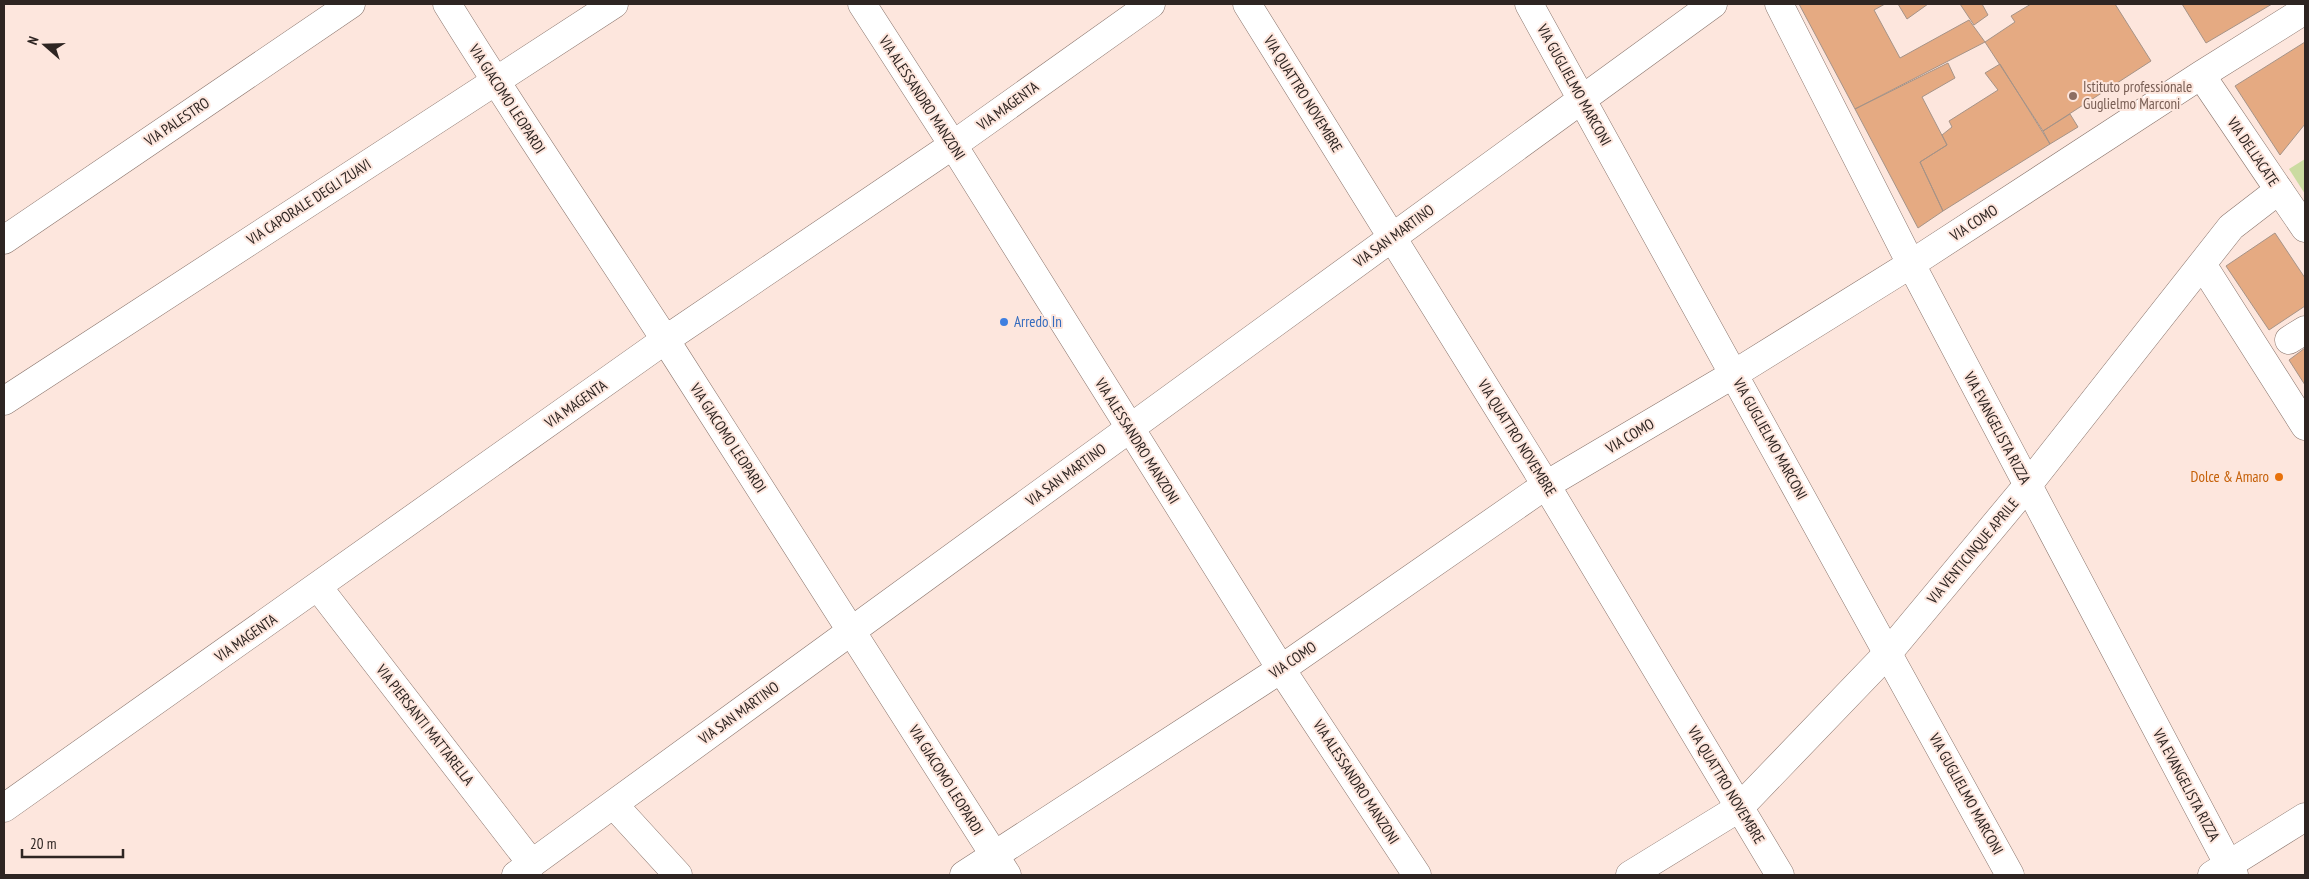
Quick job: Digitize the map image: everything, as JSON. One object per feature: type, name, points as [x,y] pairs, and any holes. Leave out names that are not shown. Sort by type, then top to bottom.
[{"type":"street","name":"VIA PALESTRO","points":[[4,240],[351,4]]},
{"type":"street","name":"VIA GIACOMO LEOPARDI","points":[[446,4],[495,82],[665,340],[1001,865]]},
{"type":"street","name":"VIA CAPORALE DEGLI ZUAVI","points":[[4,401],[614,4]]},
{"type":"street","name":"VIA ALESSANDRO MANZONI","points":[[862,4],[1281,668],[1417,875]]},
{"type":"street","name":"VIA MAGENTA","points":[[4,808],[665,340],[953,146],[1151,4]]},
{"type":"street","name":"VIA QUATTRO NOVEMBRE","points":[[1247,4],[1546,485],[1780,875]]},
{"type":"street","name":"VIA GUGLIELMO MARCONI","points":[[1529,4],[2010,875]]},
{"type":"street","name":"VIA SAN MARTINO","points":[[524,870],[1713,4]]},
{"type":"street","name":"VIA EVANGELISTA RIZZA","points":[[1779,4],[2225,872]]},
{"type":"street","name":"VIA COMO","points":[[964,875],[1001,865],[1546,485],[1734,374],[1911,264],[2200,75],[2305,10]]},
{"type":"street","name":"VIA DELL'ACATE","points":[[2200,75],[2305,228]]},
{"type":"street","name":"VIA VENTICINQUE APRILE","points":[[1630,875],[1739,808],[1888,653],[2027,486],[2232,228],[2280,190]]},
{"type":"street","points":[[2202,264],[2305,426]]},
{"type":"street","name":"VIA PIERSANTI MATTARELLA","points":[[318,587],[524,870]]},
{"type":"street","points":[[614,805],[678,875]]},
{"type":"street","points":[[2225,872],[2305,817]]},
{"type":"green space","points":[[2305,159],[2305,194],[2289,169]]},
{"type":"building","points":[[1799,4],[1885,4],[1874,10],[1900,58],[1969,20],[1985,42],[1855,109]]},
{"type":"building","points":[[1898,4],[1928,4],[1907,19]]},
{"type":"building","points":[[1960,4],[1982,4],[1988,15],[1974,25]]},
{"type":"building","points":[[2031,4],[2115,4],[2151,61],[2043,131],[1985,42],[2015,22],[2011,16]]},
{"type":"building","points":[[2182,4],[2272,4],[2206,43]]},
{"type":"building","points":[[2305,42],[2305,124],[2280,155],[2235,86]]},
{"type":"building","points":[[1948,63],[1955,78],[1922,97],[1947,145],[1920,162],[1943,211],[1918,228],[1855,109]]},
{"type":"building","points":[[2000,64],[2050,144],[1943,211],[1920,162],[1947,145],[1942,135],[1952,127],[1949,121],[1998,90],[1985,73]]},
{"type":"building","points":[[2070,114],[2078,127],[2050,144],[2043,131]]},
{"type":"building","points":[[2275,233],[2305,278],[2305,306],[2269,330],[2226,266]]},
{"type":"building","points":[[2305,348],[2305,385],[2289,360]]},
{"type":"place","name":"Istituto professionale Guglielmo Marconi","points":[[2073,96]]},
{"type":"place","name":"Arredo In","points":[[1004,322]]},
{"type":"place","name":"Dolce & Amaro","points":[[2279,477]]}]
